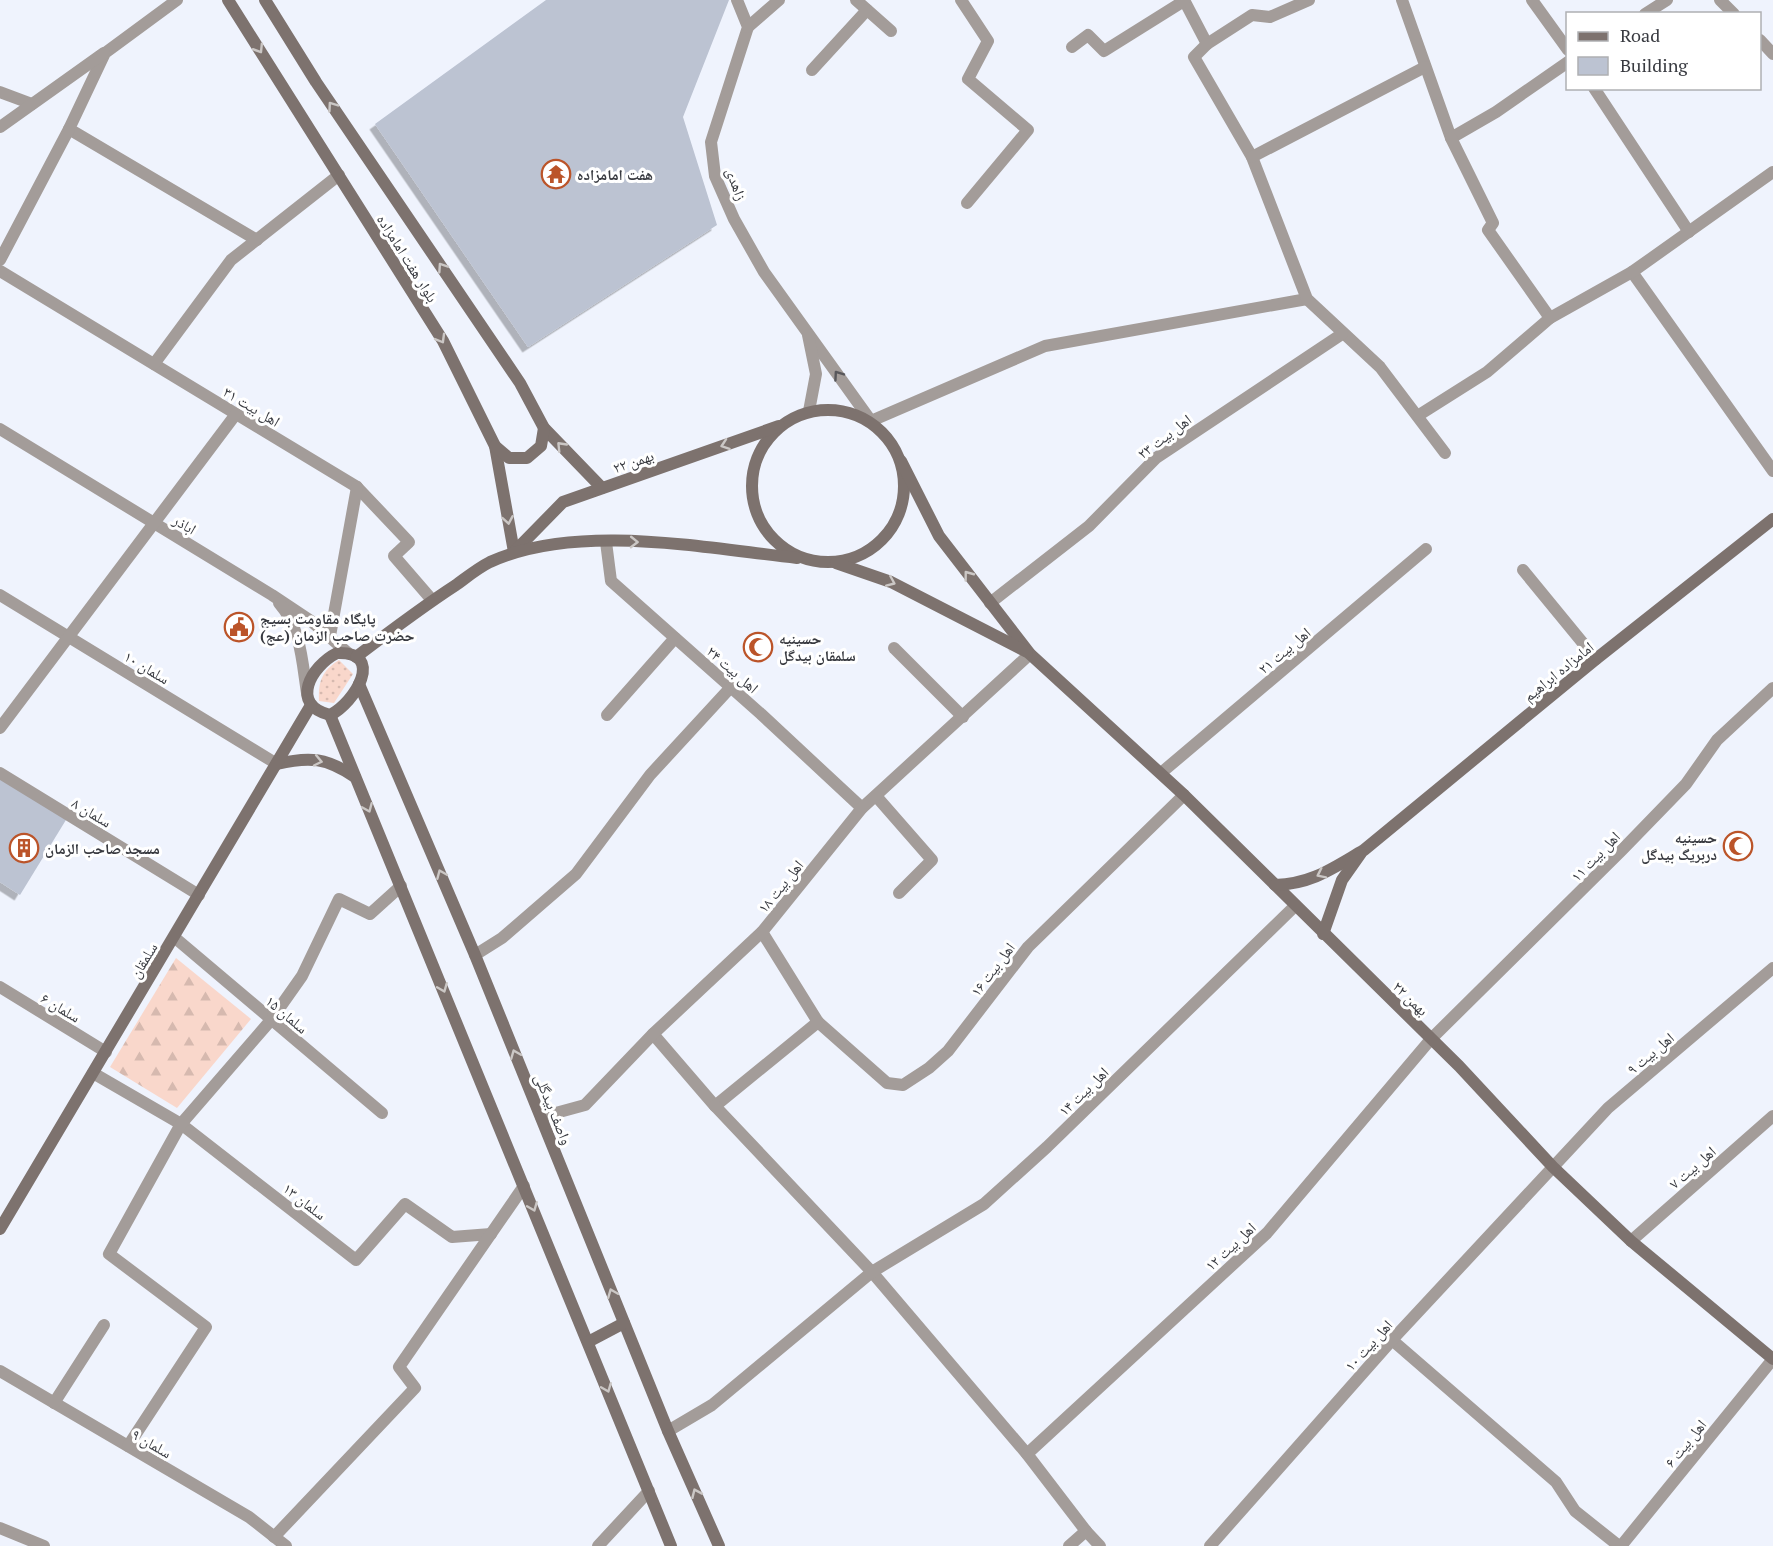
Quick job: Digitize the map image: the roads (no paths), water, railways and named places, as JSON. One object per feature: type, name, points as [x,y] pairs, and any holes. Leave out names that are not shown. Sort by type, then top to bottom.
[{"type":"street","points":[[0,127],[177,0]]},
{"type":"street","name":"بلوار هفت امامزاده","points":[[228,0],[443,341],[495,446],[514,552]]},
{"type":"street","name":"بلوار هفت امامزاده","points":[[265,0],[316,82],[520,383],[544,428],[602,488]]},
{"type":"street","points":[[737,0],[748,27],[779,0]]},
{"type":"street","points":[[856,0],[891,32]]},
{"type":"street","points":[[961,0],[988,41],[968,79],[1028,130],[968,203]]},
{"type":"street","points":[[1072,47],[1088,35],[1104,51],[1184,0],[1207,44]]},
{"type":"street","points":[[1309,0],[1270,17],[1252,15],[1207,44],[1194,57],[1252,157],[1307,299],[1380,367],[1419,415],[1445,453]]},
{"type":"street","points":[[1402,0],[1451,138],[1494,223],[1488,230],[1550,318]]},
{"type":"street","points":[[1532,0],[1566,47]]},
{"type":"street","points":[[1648,12],[1667,0]]},
{"type":"street","points":[[1720,0],[1732,12]]},
{"type":"street","points":[[812,70],[867,10]]},
{"type":"street","name":"زاهدی","points":[[748,27],[711,142],[715,176],[734,219],[764,272],[871,421]]},
{"type":"street","points":[[1761,41],[1773,54]]},
{"type":"street","points":[[0,260],[69,129],[105,53]]},
{"type":"street","points":[[1451,138],[1496,112],[1566,63]]},
{"type":"street","points":[[1252,157],[1425,67]]},
{"type":"street","points":[[1595,90],[1689,232]]},
{"type":"street","points":[[0,92],[32,104]]},
{"type":"street","points":[[69,129],[257,240]]},
{"type":"street","points":[[1419,415],[1487,372],[1550,318],[1632,272],[1773,172]]},
{"type":"street","points":[[154,364],[231,260],[339,175]]},
{"type":"street","name":"اهل بیت ۳۱","points":[[0,271],[357,487],[409,542],[394,555],[432,600]]},
{"type":"street","points":[[1632,272],[1773,471]]},
{"type":"street","points":[[871,421],[1045,346],[1307,299]]},
{"type":"street","name":"زاهدی","points":[[806,328],[816,374],[809,411]]},
{"type":"street","name":"اهل بیت ۲۳","points":[[990,603],[1089,526],[1156,458],[1342,334]]},
{"type":"street","points":[[841,410],[871,421],[890,439],[901,461],[904,495],[892,528],[868,552],[836,562],[801,558],[774,541],[756,514],[751,482],[760,451],[780,426],[809,411],[841,410]]},
{"type":"street","points":[[0,728],[236,414]]},
{"type":"street","name":"۲۲ بهمن","points":[[514,552],[562,502],[780,426]]},
{"type":"street","points":[[495,446],[509,458],[527,459],[541,446],[544,428]]},
{"type":"street","name":"اباذر","points":[[0,429],[272,595],[330,636],[352,655]]},
{"type":"street","name":"۲۲ بهمن","points":[[901,461],[939,536],[1030,654],[1184,795],[1431,1039],[1553,1167],[1631,1241],[1773,1359]]},
{"type":"street","points":[[330,636],[357,487]]},
{"type":"street","name":"امامزاده ابراهیم","points":[[1275,885],[1306,881],[1364,850],[1596,659],[1773,519]]},
{"type":"street","name":"۲۲ بهمن","points":[[352,655],[487,563],[514,552],[544,545],[606,542],[656,543],[801,558]]},
{"type":"street","name":"اهل بیت ۲۴","points":[[606,542],[611,581],[731,687],[862,808]]},
{"type":"street","name":"اهل بیت ۲۱","points":[[1161,773],[1426,549]]},
{"type":"street","name":"۲۲ بهمن","points":[[836,562],[891,582],[1030,654]]},
{"type":"street","points":[[1523,570],[1596,659]]},
{"type":"street","name":"سلمان ۱۰","points":[[0,595],[277,764]]},
{"type":"street","points":[[272,595],[286,612],[299,639],[309,700],[321,713],[330,715],[342,709],[354,696],[363,672],[362,663],[352,655],[337,653],[317,668],[309,682],[309,700]]},
{"type":"street","points":[[607,715],[675,638]]},
{"type":"street","points":[[894,648],[963,717]]},
{"type":"street","name":"اهل بیت ۱۸","points":[[541,1117],[585,1106],[653,1034],[762,932],[862,808],[1030,654]]},
{"type":"street","name":"واصف بیدگلی","points":[[360,684],[475,955],[668,1431],[720,1546]]},
{"type":"street","points":[[475,955],[502,938],[576,874],[650,775],[731,687]]},
{"type":"street","name":"اهل بیت ۱۱","points":[[1431,1039],[1622,850],[1686,784],[1717,740],[1773,688]]},
{"type":"street","name":"سلمقان","points":[[0,1229],[277,764],[309,700]]},
{"type":"street","points":[[330,715],[671,1546]]},
{"type":"street","points":[[277,764],[302,758],[320,760],[339,766],[356,778]]},
{"type":"street","name":"سلمان ۸","points":[[0,773],[199,895]]},
{"type":"street","name":"اهل بیت ۱۶","points":[[762,932],[818,1022],[887,1083],[903,1085],[948,1051],[1028,947],[1184,795]]},
{"type":"street","points":[[876,796],[932,860],[899,893]]},
{"type":"street","name":"امامزاده ابراهیم","points":[[1323,934],[1342,880],[1364,850]]},
{"type":"street","points":[[128,1446],[206,1327],[109,1254],[180,1124],[271,1020],[302,976],[339,899],[370,914],[401,886]]},
{"type":"street","name":"اهل بیت ۱۴","points":[[668,1431],[712,1405],[872,1272],[984,1204],[1047,1147],[1295,906]]},
{"type":"street","name":"سلمان ۱۵","points":[[174,937],[382,1113]]},
{"type":"street","name":"اهل بیت ۹","points":[[1553,1167],[1608,1108],[1773,968]]},
{"type":"street","name":"سلمان ۶","points":[[0,987],[106,1052]]},
{"type":"street","points":[[715,1106],[818,1022]]},
{"type":"street","points":[[653,1034],[715,1106],[872,1272],[1027,1454],[1100,1546]]},
{"type":"street","name":"اهل بیت ۱۲","points":[[1027,1454],[1267,1233],[1431,1039]]},
{"type":"street","name":"سلمان ۱۳","points":[[93,1073],[180,1124],[356,1260],[405,1204],[452,1237],[490,1234]]},
{"type":"street","name":"اهل بیت ۷","points":[[1631,1241],[1773,1116]]},
{"type":"street","name":"اهل بیت ۱۰","points":[[1210,1546],[1392,1340],[1553,1167]]},
{"type":"street","points":[[274,1537],[415,1388],[399,1367],[524,1186]]},
{"type":"street","points":[[588,1342],[624,1323]]},
{"type":"street","points":[[54,1403],[104,1325]]},
{"type":"street","points":[[1392,1340],[1556,1482],[1575,1511],[1620,1546]]},
{"type":"street","name":"اهل بیت ۶","points":[[1620,1546],[1773,1359]]},
{"type":"street","name":"سلمان ۹","points":[[0,1371],[249,1517],[286,1546]]},
{"type":"street","points":[[598,1546],[649,1491]]},
{"type":"street","points":[[0,1528],[44,1546]]},
{"type":"street","points":[[1069,1546],[1086,1531]]},
{"type":"place","name":"هفت امامزاده","points":[[556,174]]},
{"type":"place","name":"پایگاه مقاومت بسیج حضرت صاحب الزمان (عج)","points":[[239,627]]},
{"type":"place","name":"حسینیه سلمقان بیدگل","points":[[758,647]]},
{"type":"place","name":"حسینیه دربریگ بیدگل","points":[[1738,846]]},
{"type":"place","name":"مسجد صاحب الزمان","points":[[24,848]]}]
